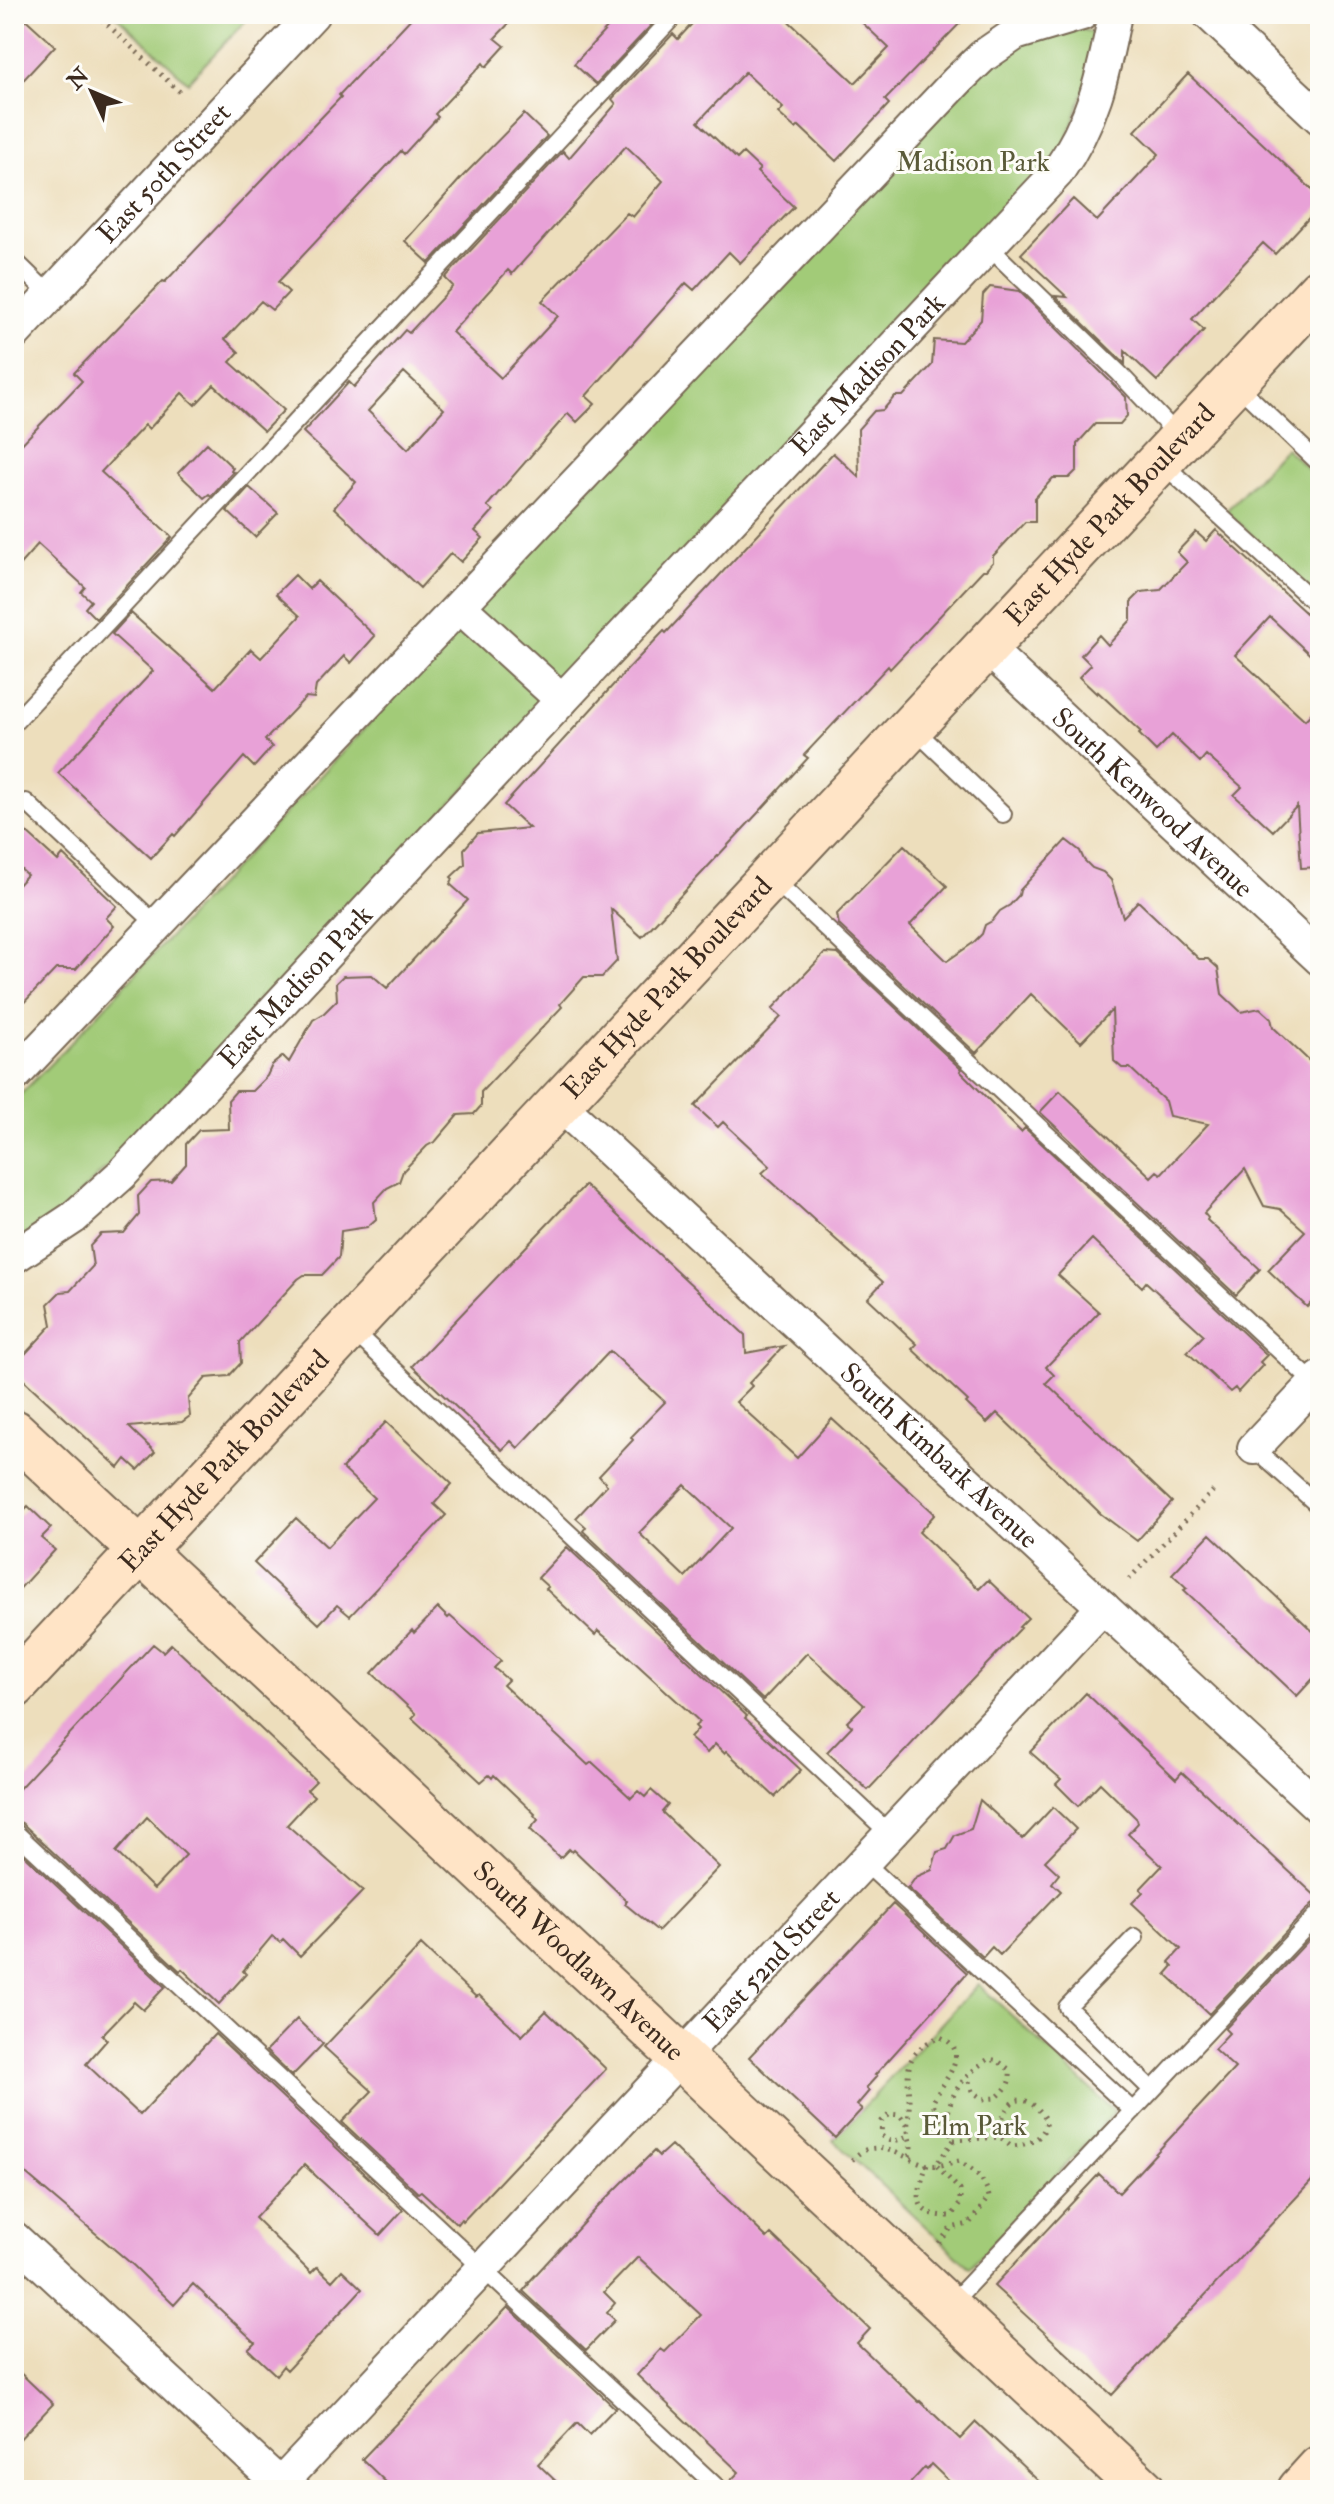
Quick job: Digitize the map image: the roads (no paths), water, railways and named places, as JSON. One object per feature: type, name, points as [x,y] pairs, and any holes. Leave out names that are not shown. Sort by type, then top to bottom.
[{"type":"main road","name":"East Hyde Park Boulevard","points":[[14,1686],[1320,290]]},
{"type":"main road","name":"South Woodlawn Avenue","points":[[14,1432],[1143,2490]]},
{"type":"main road","points":[[1300,2490],[1320,2468]]},
{"type":"street","name":"East 50th Street","points":[[14,334],[313,14]]},
{"type":"street","points":[[14,1076],[957,81],[983,56],[1015,34],[1082,14]]},
{"type":"street","name":"East Madison Park","points":[[14,1257],[73,1218],[122,1174],[1057,173],[1075,148],[1094,107],[1115,14]]},
{"type":"street","points":[[1209,14],[1320,118]]},
{"type":"street","points":[[460,607],[562,700]]},
{"type":"street","name":"South Kenwood Avenue","points":[[986,647],[1320,959]]},
{"type":"street","name":"South Kimbark Avenue","points":[[559,1104],[1320,1808]]},
{"type":"street","points":[[1254,1448],[1317,1381]]},
{"type":"street","name":"East 52nd Street","points":[[281,2488],[482,2269],[1103,1607]]},
{"type":"street","points":[[14,2238],[281,2488]]},
{"type":"lane","points":[[14,723],[676,14]]},
{"type":"lane","points":[[988,246],[1119,373],[1170,450],[1320,607]]},
{"type":"lane","points":[[14,260],[50,295]]},
{"type":"lane","points":[[1234,382],[1320,464]]},
{"type":"lane","points":[[911,727],[1003,814]]},
{"type":"lane","points":[[26,802],[158,926]]},
{"type":"lane","points":[[771,877],[1317,1381]]},
{"type":"lane","points":[[350,1327],[890,1834]]},
{"type":"lane","points":[[1254,1448],[1320,1507]]},
{"type":"lane","points":[[14,1831],[720,2490]]},
{"type":"lane","points":[[864,1862],[1133,2111]]},
{"type":"lane","points":[[947,2307],[1320,1912]]},
{"type":"lane","points":[[1135,1937],[1067,2007],[1152,2090]]},
{"type":"park label","name":"Madison Park","points":[[973,162]]},
{"type":"park label","name":"Elm Park","points":[[974,2126]]}]
